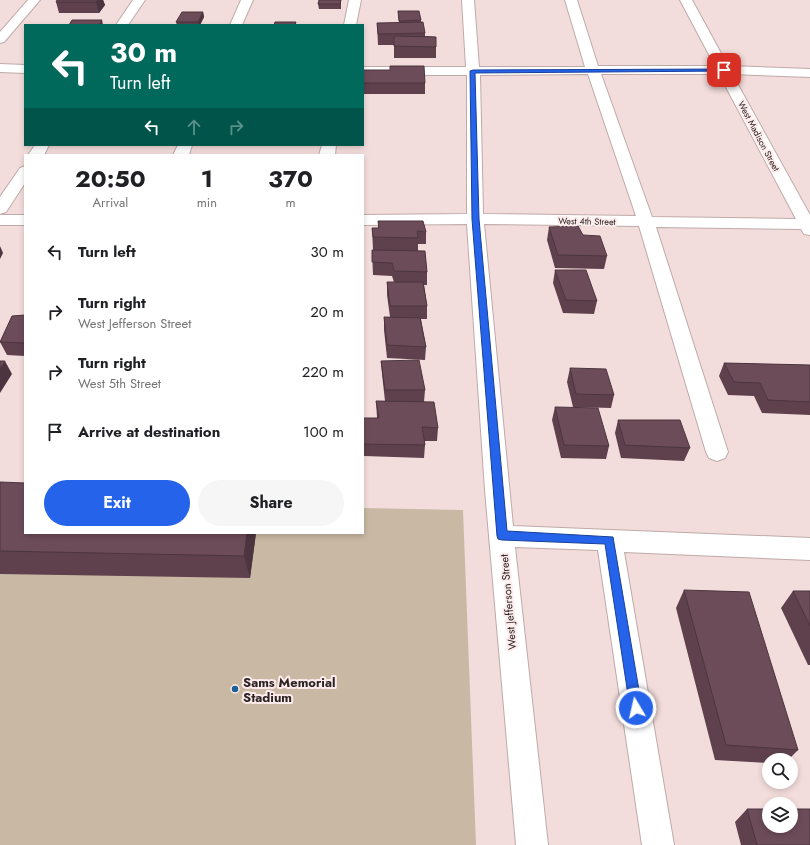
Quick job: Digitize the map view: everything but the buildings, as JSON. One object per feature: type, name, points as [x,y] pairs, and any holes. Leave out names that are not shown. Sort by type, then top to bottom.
[{"type":"street","points":[[0,39],[34,0]]},
{"type":"street","points":[[123,24],[139,0]]},
{"type":"street","points":[[236,24],[246,0]]},
{"type":"street","points":[[350,24],[355,0]]},
{"type":"street","name":"West Jefferson Street","points":[[468,0],[473,71],[475,219],[502,536],[532,845]]},
{"type":"street","points":[[571,0],[593,71],[646,222],[717,452]]},
{"type":"street","name":"West Madison Street","points":[[686,0],[809,226]]},
{"type":"street","points":[[0,68],[24,68]]},
{"type":"street","points":[[364,71],[724,70],[810,73]]},
{"type":"street","points":[[0,209],[24,173]]},
{"type":"street","name":"West 4th Street","points":[[364,220],[475,219],[809,226]]},
{"type":"street","points":[[0,220],[24,220]]},
{"type":"street","points":[[502,536],[810,549]]},
{"type":"street","points":[[609,540],[658,845]]},
{"type":"shaded area","name":"Sams Memorial Stadium","points":[[0,501],[24,532],[24,534],[364,534],[364,508],[463,510],[476,845],[0,845]]},
{"type":"place","name":"Sams Memorial Stadium","points":[[235,689]]},
{"type":"route","points":[[636,708],[609,540],[502,536],[475,219],[473,71],[724,70]]}]
